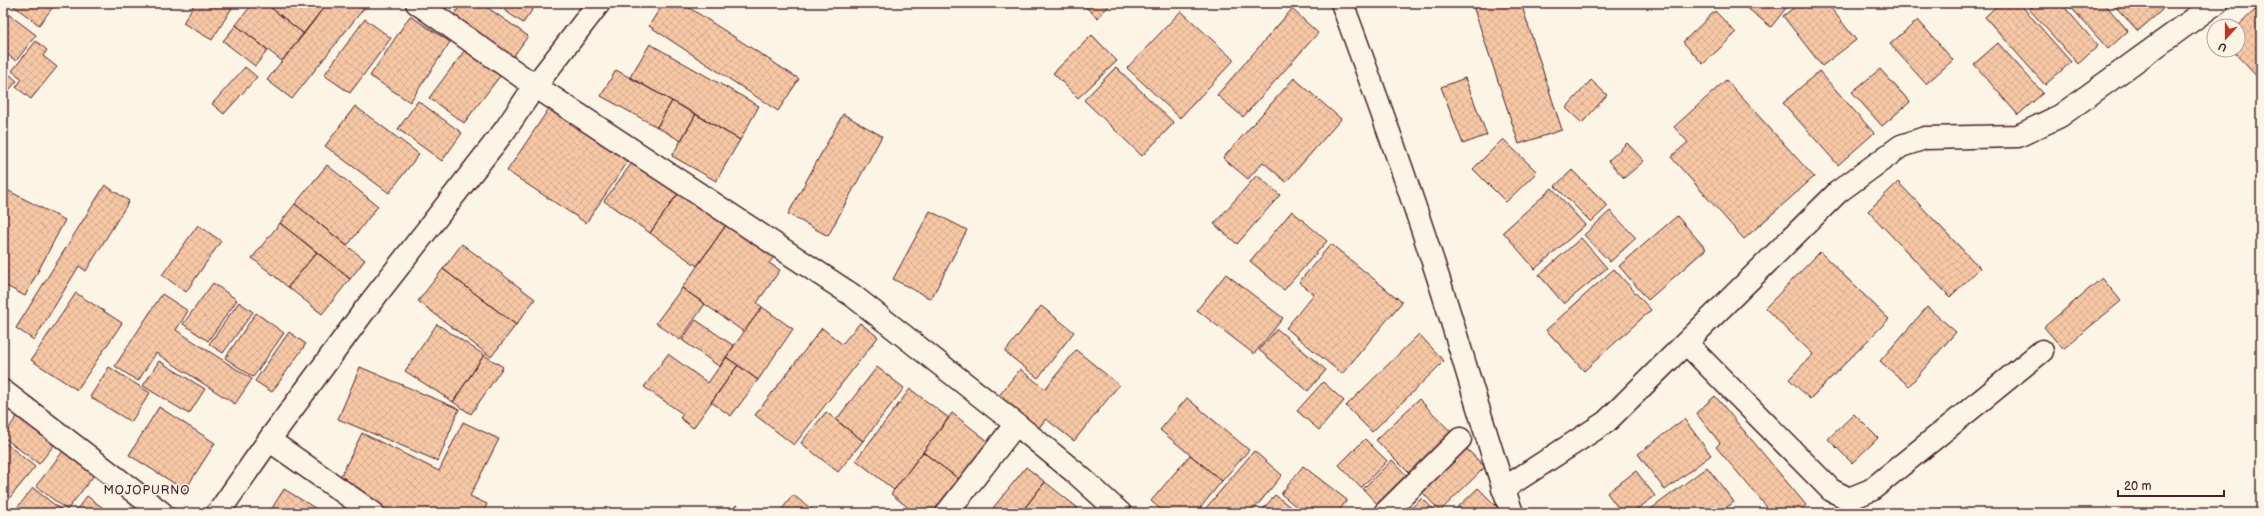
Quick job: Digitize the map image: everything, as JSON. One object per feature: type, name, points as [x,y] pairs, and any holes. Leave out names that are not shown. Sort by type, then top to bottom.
[{"type":"street","points":[[417,3],[535,86],[852,295],[1016,424],[1077,474],[1120,513]]},
{"type":"street","points":[[218,513],[269,440],[367,307],[505,130],[535,86],[599,3]]},
{"type":"street","points":[[1342,3],[1378,101],[1436,271],[1503,489],[1512,513]]},
{"type":"street","points":[[1503,489],[1606,422],[1838,192],[1901,146],[1925,138],[2018,136],[2060,116],[2216,3]]},
{"type":"street","points":[[1686,343],[1831,490],[1849,499],[1871,490],[2042,351]]},
{"type":"street","points":[[3,391],[162,513]]},
{"type":"street","points":[[947,513],[1016,424]]},
{"type":"street","points":[[1386,513],[1460,439]]},
{"type":"street","points":[[269,440],[373,513]]},
{"type":"building","points":[[10,3],[56,3],[39,25]]},
{"type":"building","points":[[195,3],[235,3],[212,40],[183,23]]},
{"type":"building","points":[[253,3],[265,3],[304,34],[282,61],[236,25]]},
{"type":"building","points":[[265,3],[327,3],[304,34]]},
{"type":"building","points":[[327,3],[368,3],[292,99],[267,80]]},
{"type":"building","points":[[462,3],[481,3],[528,36],[513,57],[454,15]]},
{"type":"building","points":[[494,3],[537,3],[523,23]]},
{"type":"building","points":[[663,3],[682,3],[799,79],[778,111],[649,26]]},
{"type":"building","points":[[1081,3],[1111,3],[1098,18]]},
{"type":"building","points":[[1472,3],[1521,3],[1562,130],[1519,144]]},
{"type":"building","points":[[1741,3],[1790,3],[1771,27]]},
{"type":"building","points":[[1800,3],[1827,3],[1856,40],[1822,66],[1783,16]]},
{"type":"building","points":[[2000,3],[2019,3],[2071,62],[2045,85],[1985,17]]},
{"type":"building","points":[[2037,3],[2061,3],[2098,46],[2078,64],[2029,9]]},
{"type":"building","points":[[2067,3],[2104,3],[2128,31],[2108,49]]},
{"type":"building","points":[[2112,3],[2156,3],[2162,10],[2138,31]]},
{"type":"building","points":[[1292,9],[1318,33],[1243,117],[1217,95]]},
{"type":"building","points":[[3,10],[36,35],[16,61],[3,51]]},
{"type":"building","points":[[2255,10],[2261,16],[2261,81],[2239,58],[2246,58],[2246,18]]},
{"type":"building","points":[[1181,11],[1234,60],[1180,118],[1127,68]]},
{"type":"building","points":[[1715,11],[1736,33],[1703,64],[1683,42]]},
{"type":"building","points":[[410,16],[450,42],[410,102],[370,76]]},
{"type":"building","points":[[365,19],[391,38],[350,93],[324,75]]},
{"type":"building","points":[[1918,20],[1953,60],[1926,84],[1890,44]]},
{"type":"building","points":[[236,25],[268,50],[255,66],[223,41]]},
{"type":"building","points":[[1092,35],[1117,61],[1078,98],[1053,73]]},
{"type":"building","points":[[36,41],[47,50],[43,56],[57,67],[31,99],[16,87],[22,79],[12,71]]},
{"type":"building","points":[[1998,43],[2043,93],[2018,115],[1974,64]]},
{"type":"building","points":[[650,44],[759,106],[740,140],[630,77]]},
{"type":"building","points":[[465,50],[500,76],[464,123],[429,98]]},
{"type":"building","points":[[245,67],[257,77],[224,114],[212,104]]},
{"type":"building","points":[[1116,67],[1174,123],[1142,156],[1084,100]]},
{"type":"building","points":[[3,69],[17,81],[3,97]]},
{"type":"building","points":[[1880,69],[1910,102],[1882,126],[1852,92]]},
{"type":"building","points":[[616,70],[672,101],[657,127],[601,96]]},
{"type":"building","points":[[1819,71],[1874,133],[1838,165],[1783,103]]},
{"type":"building","points":[[1294,78],[1341,119],[1286,182],[1263,162],[1248,179],[1223,158]]},
{"type":"building","points":[[1465,78],[1487,135],[1463,144],[1441,87]]},
{"type":"building","points":[[1591,80],[1607,95],[1582,123],[1566,108]]},
{"type":"building","points":[[1726,80],[1814,177],[1744,239],[1671,157],[1688,142],[1674,127]]},
{"type":"building","points":[[418,101],[462,133],[442,161],[398,129]]},
{"type":"building","points":[[672,101],[696,114],[681,141],[657,127]]},
{"type":"building","points":[[552,104],[631,157],[586,223],[507,171]]},
{"type":"building","points":[[355,106],[419,154],[389,193],[325,146]]},
{"type":"building","points":[[696,114],[740,140],[716,181],[672,156]]},
{"type":"building","points":[[843,114],[882,136],[828,236],[788,214]]},
{"type":"building","points":[[1503,139],[1537,172],[1506,202],[1473,169]]},
{"type":"building","points":[[1627,143],[1644,161],[1624,178],[1608,161]]},
{"type":"building","points":[[637,156],[682,188],[650,233],[604,201]]},
{"type":"building","points":[[327,165],[378,206],[347,246],[295,204]]},
{"type":"building","points":[[1572,170],[1608,206],[1591,222],[1555,186]]},
{"type":"building","points":[[1257,175],[1280,195],[1237,244],[1214,224]]},
{"type":"building","points":[[1898,182],[1980,268],[1950,297],[1868,211]]},
{"type":"building","points":[[105,185],[129,201],[86,271],[79,266],[34,340],[16,328]]},
{"type":"building","points":[[3,188],[65,220],[25,296],[3,284]]},
{"type":"building","points":[[682,188],[729,221],[697,266],[650,233]]},
{"type":"building","points":[[1552,188],[1585,225],[1535,269],[1503,232]]},
{"type":"building","points":[[295,204],[365,260],[350,279],[280,223]]},
{"type":"building","points":[[930,211],[967,230],[931,299],[893,279]]},
{"type":"building","points":[[1292,211],[1327,241],[1284,290],[1250,261]]},
{"type":"building","points":[[1610,211],[1636,238],[1610,262],[1584,235]]},
{"type":"building","points":[[1677,216],[1706,249],[1648,300],[1619,266]]},
{"type":"building","points":[[729,221],[776,254],[769,263],[780,270],[757,303],[762,307],[744,332],[682,288]]},
{"type":"building","points":[[280,223],[317,252],[288,287],[252,258]]},
{"type":"building","points":[[198,225],[221,241],[186,292],[162,275]]},
{"type":"building","points":[[1581,238],[1607,268],[1564,304],[1539,275]]},
{"type":"building","points":[[462,244],[535,299],[516,325],[443,269]]},
{"type":"building","points":[[1331,244],[1402,302],[1342,374],[1286,328],[1314,294],[1299,282]]},
{"type":"building","points":[[317,252],[350,279],[322,314],[288,287]]},
{"type":"building","points":[[1820,252],[1889,319],[1810,399],[1789,379],[1813,354],[1765,308]]},
{"type":"building","points":[[443,269],[516,325],[491,357],[418,301]]},
{"type":"building","points":[[1614,269],[1651,310],[1584,371],[1546,330]]},
{"type":"building","points":[[1226,274],[1283,318],[1254,354],[1197,310]]},
{"type":"building","points":[[2102,278],[2121,301],[2063,349],[2044,327]]},
{"type":"building","points":[[213,283],[237,300],[208,341],[183,324]]},
{"type":"building","points":[[682,288],[705,304],[680,340],[656,323]]},
{"type":"building","points":[[76,293],[122,323],[77,390],[31,360]]},
{"type":"building","points":[[162,294],[188,311],[176,330],[252,379],[235,404],[156,353],[138,381],[115,366]]},
{"type":"building","points":[[239,302],[253,312],[223,353],[209,344]]},
{"type":"building","points":[[1041,306],[1074,332],[1038,378],[1005,352]]},
{"type":"building","points":[[762,307],[793,329],[758,380],[726,357]]},
{"type":"building","points":[[1927,307],[1956,332],[1909,386],[1880,361]]},
{"type":"building","points":[[256,313],[284,333],[253,377],[225,358]]},
{"type":"building","points":[[696,320],[734,346],[720,367],[682,340]]},
{"type":"building","points":[[860,323],[878,337],[794,445],[755,415],[822,328],[842,344]]},
{"type":"building","points":[[437,324],[484,355],[453,402],[405,371]]},
{"type":"building","points":[[1277,329],[1326,370],[1308,391],[1259,350]]},
{"type":"building","points":[[289,332],[306,344],[272,392],[255,381]]},
{"type":"building","points":[[1419,334],[1444,361],[1372,432],[1346,406]]},
{"type":"building","points":[[1076,350],[1119,385],[1074,441],[1046,419],[1038,429],[998,397],[1020,369],[1045,389]]},
{"type":"building","points":[[668,354],[708,383],[726,357],[738,365],[693,428],[680,418],[683,414],[644,387]]},
{"type":"building","points":[[484,355],[503,367],[471,414],[453,402]]},
{"type":"building","points":[[159,361],[205,389],[189,414],[143,386]]},
{"type":"building","points":[[738,365],[758,380],[731,416],[711,402]]},
{"type":"building","points":[[109,367],[150,393],[131,422],[90,397]]},
{"type":"building","points":[[360,367],[459,409],[438,461],[338,419]]},
{"type":"building","points":[[877,367],[904,388],[863,441],[836,420]]},
{"type":"building","points":[[1323,382],[1344,401],[1319,430],[1297,411]]},
{"type":"building","points":[[910,389],[949,418],[894,490],[856,460]]},
{"type":"building","points":[[1715,396],[1806,505],[1797,513],[1772,513],[1716,447],[1720,443],[1696,413]]},
{"type":"building","points":[[1187,398],[1249,450],[1222,481],[1160,430]]},
{"type":"building","points":[[1419,399],[1452,433],[1410,474],[1376,440]]},
{"type":"building","points":[[159,407],[215,443],[185,490],[129,455]]},
{"type":"building","points":[[826,412],[863,441],[838,472],[801,443]]},
{"type":"building","points":[[952,413],[993,445],[964,483],[923,452]]},
{"type":"building","points":[[1854,414],[1878,438],[1852,463],[1828,439]]},
{"type":"building","points":[[17,416],[54,445],[39,464],[3,437]]},
{"type":"building","points":[[1684,419],[1711,455],[1665,490],[1638,454]]},
{"type":"building","points":[[463,422],[499,439],[470,496],[487,504],[483,513],[392,513],[336,486],[362,433],[439,471]]},
{"type":"building","points":[[1365,439],[1387,461],[1361,488],[1339,465]]},
{"type":"building","points":[[3,441],[35,467],[3,506]]},
{"type":"building","points":[[1465,447],[1485,467],[1440,511],[1421,491]]},
{"type":"building","points":[[64,450],[95,474],[67,510],[36,486]]},
{"type":"building","points":[[1254,451],[1282,475],[1251,513],[1211,513],[1206,508]]},
{"type":"building","points":[[923,452],[964,483],[942,513],[915,513],[891,494]]},
{"type":"building","points":[[1190,455],[1222,481],[1196,513],[1165,513],[1151,501]]},
{"type":"building","points":[[1392,460],[1409,478],[1380,507],[1363,489]]},
{"type":"building","points":[[1303,466],[1347,500],[1337,513],[1304,513],[1281,494]]},
{"type":"building","points":[[1026,467],[1045,482],[1021,513],[989,513]]},
{"type":"building","points":[[1707,467],[1734,502],[1719,513],[1647,512]]},
{"type":"building","points":[[1636,471],[1655,496],[1632,513],[1622,513],[1607,493]]},
{"type":"building","points":[[1045,482],[1078,508],[1075,513],[1026,513],[1022,511]]},
{"type":"building","points":[[33,488],[65,513],[13,513]]},
{"type":"building","points":[[1478,488],[1503,513],[1458,513],[1455,510]]},
{"type":"building","points":[[284,489],[323,513],[269,513]]},
{"type":"building","points":[[793,495],[817,513],[779,513]]},
{"type":"building","points":[[1275,495],[1298,513],[1260,513]]},
{"type":"building","points":[[87,496],[110,513],[74,513]]},
{"type":"building","points":[[1422,498],[1437,513],[1406,513]]},
{"type":"building","points":[[736,505],[748,513],[730,513]]},
{"type":"district","name":"MOJOPURNO","points":[[147,490]]}]
